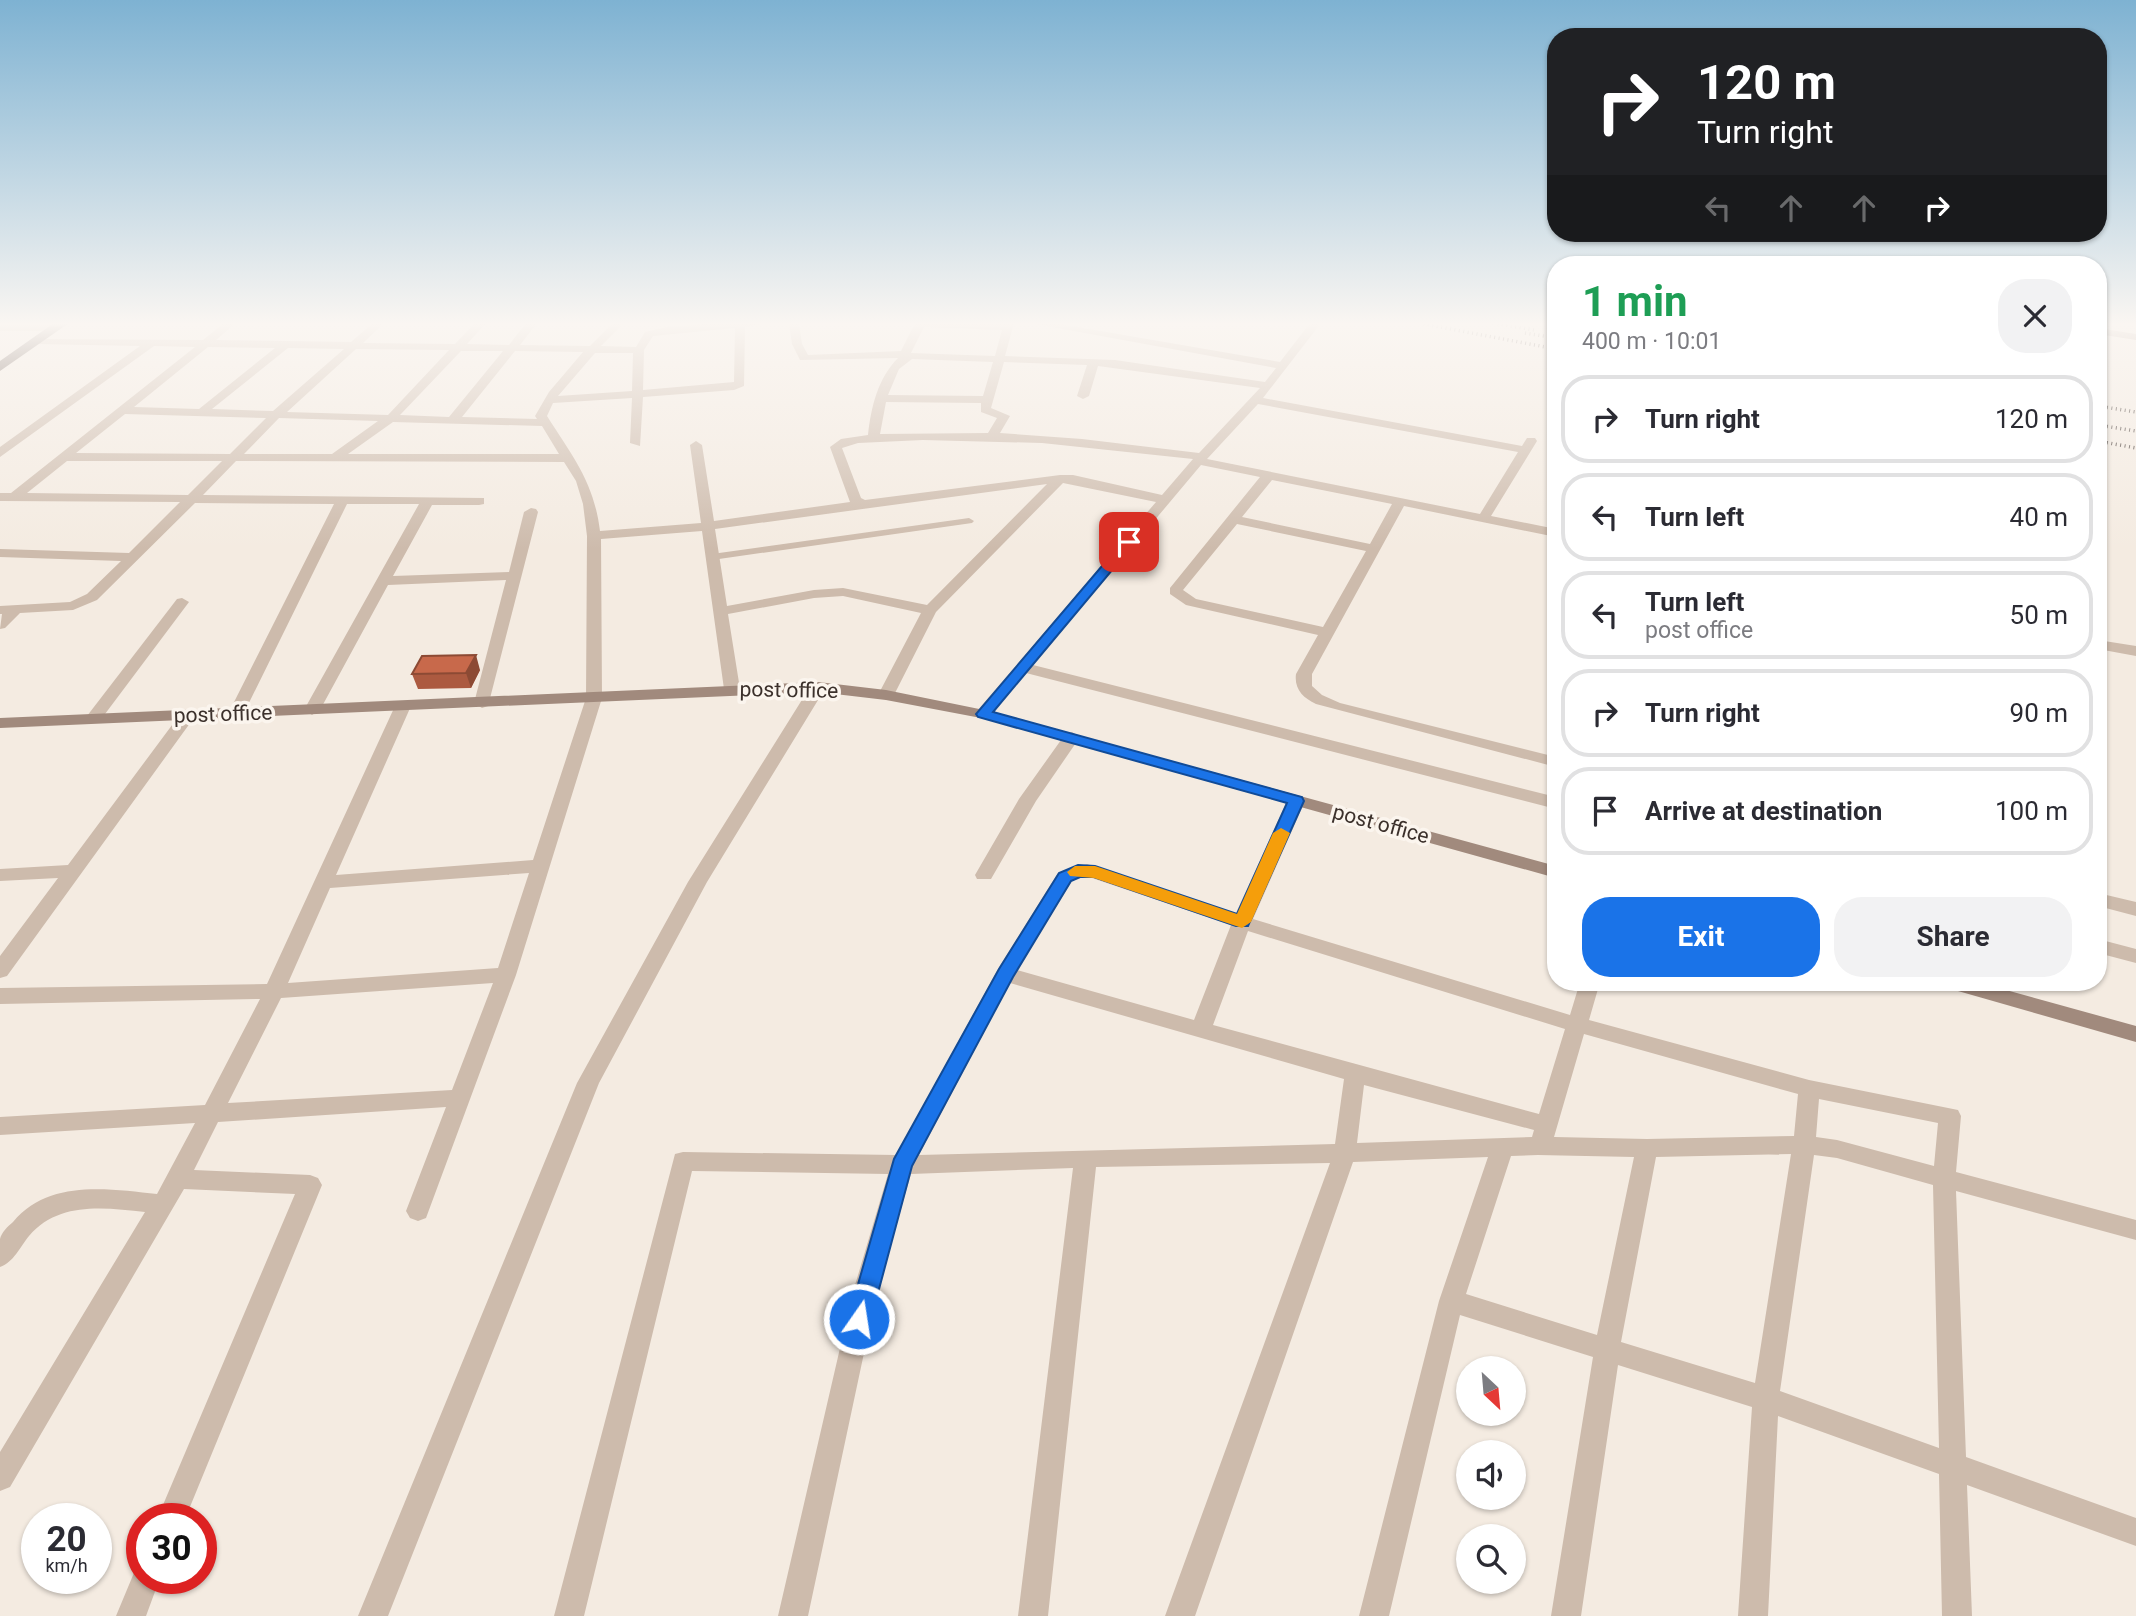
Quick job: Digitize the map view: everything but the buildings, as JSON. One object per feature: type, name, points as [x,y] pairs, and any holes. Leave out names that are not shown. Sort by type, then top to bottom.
[{"type":"street","points":[[0,453],[75,398]]},
{"type":"street","points":[[7,497],[66,457],[138,398]]},
{"type":"street","points":[[203,411],[219,398]]},
{"type":"street","points":[[0,625],[7,610],[60,607],[84,602],[295,398]]},
{"type":"street","points":[[334,458],[392,417],[410,398]]},
{"type":"street","points":[[452,421],[471,398]]},
{"type":"street","points":[[418,1211],[506,975],[594,698],[594,536],[587,492],[544,423],[543,410],[551,400],[570,398]]},
{"type":"street","points":[[635,398],[636,443]]},
{"type":"street","points":[[874,439],[882,398]]},
{"type":"street","points":[[904,398],[987,400],[985,411],[1004,416],[993,434]]},
{"type":"street","points":[[983,714],[1164,500],[1255,400],[1528,445],[1483,519]]},
{"type":"street","points":[[124,410],[544,423]]},
{"type":"street","points":[[863,504],[855,500],[836,447],[846,442],[874,439],[993,434],[1111,444],[1200,459],[1547,531]]},
{"type":"street","points":[[696,445],[732,689]]},
{"type":"street","points":[[66,457],[567,458]]},
{"type":"street","points":[[1269,475],[1175,591],[1191,602],[1327,633]]},
{"type":"street","points":[[594,536],[708,526],[1059,479],[1164,500]]},
{"type":"street","points":[[886,695],[930,610],[1059,479]]},
{"type":"street","points":[[7,497],[479,502]]},
{"type":"street","points":[[236,714],[342,501]]},
{"type":"street","points":[[313,710],[427,501]]},
{"type":"street","points":[[1400,502],[1302,683],[1306,691],[1334,706],[1547,760]]},
{"type":"street","points":[[482,703],[531,512]]},
{"type":"street","points":[[1233,519],[1374,549]]},
{"type":"street","points":[[0,553],[130,557]]},
{"type":"street","points":[[383,581],[513,576]]},
{"type":"street","points":[[721,611],[814,594],[843,592],[930,610]]},
{"type":"street","points":[[93,719],[182,602]]},
{"type":"street","points":[[2107,646],[2136,651]]},
{"type":"street","points":[[1023,667],[1547,801]]},
{"type":"street","points":[[373,1616],[588,1083],[666,936],[761,775],[818,687]]},
{"type":"street","name":"post office","points":[[0,723],[818,687],[886,695],[983,714],[1547,870]]},
{"type":"street","points":[[0,1477],[178,1179],[274,991],[403,706]]},
{"type":"street","points":[[0,971],[187,716]]},
{"type":"street","points":[[984,875],[1028,799],[1072,737]]},
{"type":"street","points":[[1201,1028],[1242,922],[1296,801]]},
{"type":"street","points":[[324,882],[540,866]]},
{"type":"street","points":[[0,875],[74,871]]},
{"type":"street","points":[[793,1616],[865,1292],[901,1165],[1005,974],[1065,877],[1078,871],[1095,872],[1242,922],[1575,1024],[1809,1090],[1950,1116],[1944,1180],[1957,1616]]},
{"type":"street","points":[[2107,901],[2136,909]]},
{"type":"street","points":[[2107,948],[2136,956]]},
{"type":"street","points":[[1005,974],[1355,1074],[1548,1125]]},
{"type":"street","points":[[0,996],[274,991],[506,975]]},
{"type":"street","points":[[1538,1146],[1548,1125],[1575,1024],[1587,991]]},
{"type":"street","points":[[1983,991],[2136,1034],[2136,1052]]},
{"type":"street","points":[[1180,1616],[1345,1153],[1355,1074]]},
{"type":"street","points":[[1753,1616],[1766,1399],[1804,1145],[1809,1090]]},
{"type":"street","points":[[0,1126],[459,1098]]},
{"type":"street","points":[[569,1616],[684,1161],[901,1165],[1538,1146],[1647,1148],[1804,1145],[1837,1149],[2136,1230]]},
{"type":"street","points":[[1566,1616],[1607,1350],[1647,1148]]},
{"type":"street","points":[[1374,1616],[1451,1301],[1502,1149]]},
{"type":"street","points":[[1034,1616],[1086,1158]]},
{"type":"street","points":[[178,1179],[310,1185],[178,1503]]},
{"type":"street","points":[[0,1256],[28,1221],[64,1201],[85,1199],[162,1204]]},
{"type":"street","points":[[1451,1301],[1766,1399],[2136,1532]]},
{"type":"street","points":[[131,1616],[140,1594]]},
{"type":"lane","points":[[712,557],[969,521]]},
{"type":"railway","points":[[2107,407],[2136,412]]},
{"type":"railway","points":[[2107,426],[2136,431]]},
{"type":"railway","points":[[2107,443],[2136,448]]},
{"type":"slow traffic","points":[[1075,872],[1095,872],[1242,922],[1281,833]]},
{"type":"route","points":[[859,1319],[901,1165],[1005,974],[1065,877],[1078,871],[1095,872],[1242,922],[1296,801],[983,714],[1129,542]]}]
